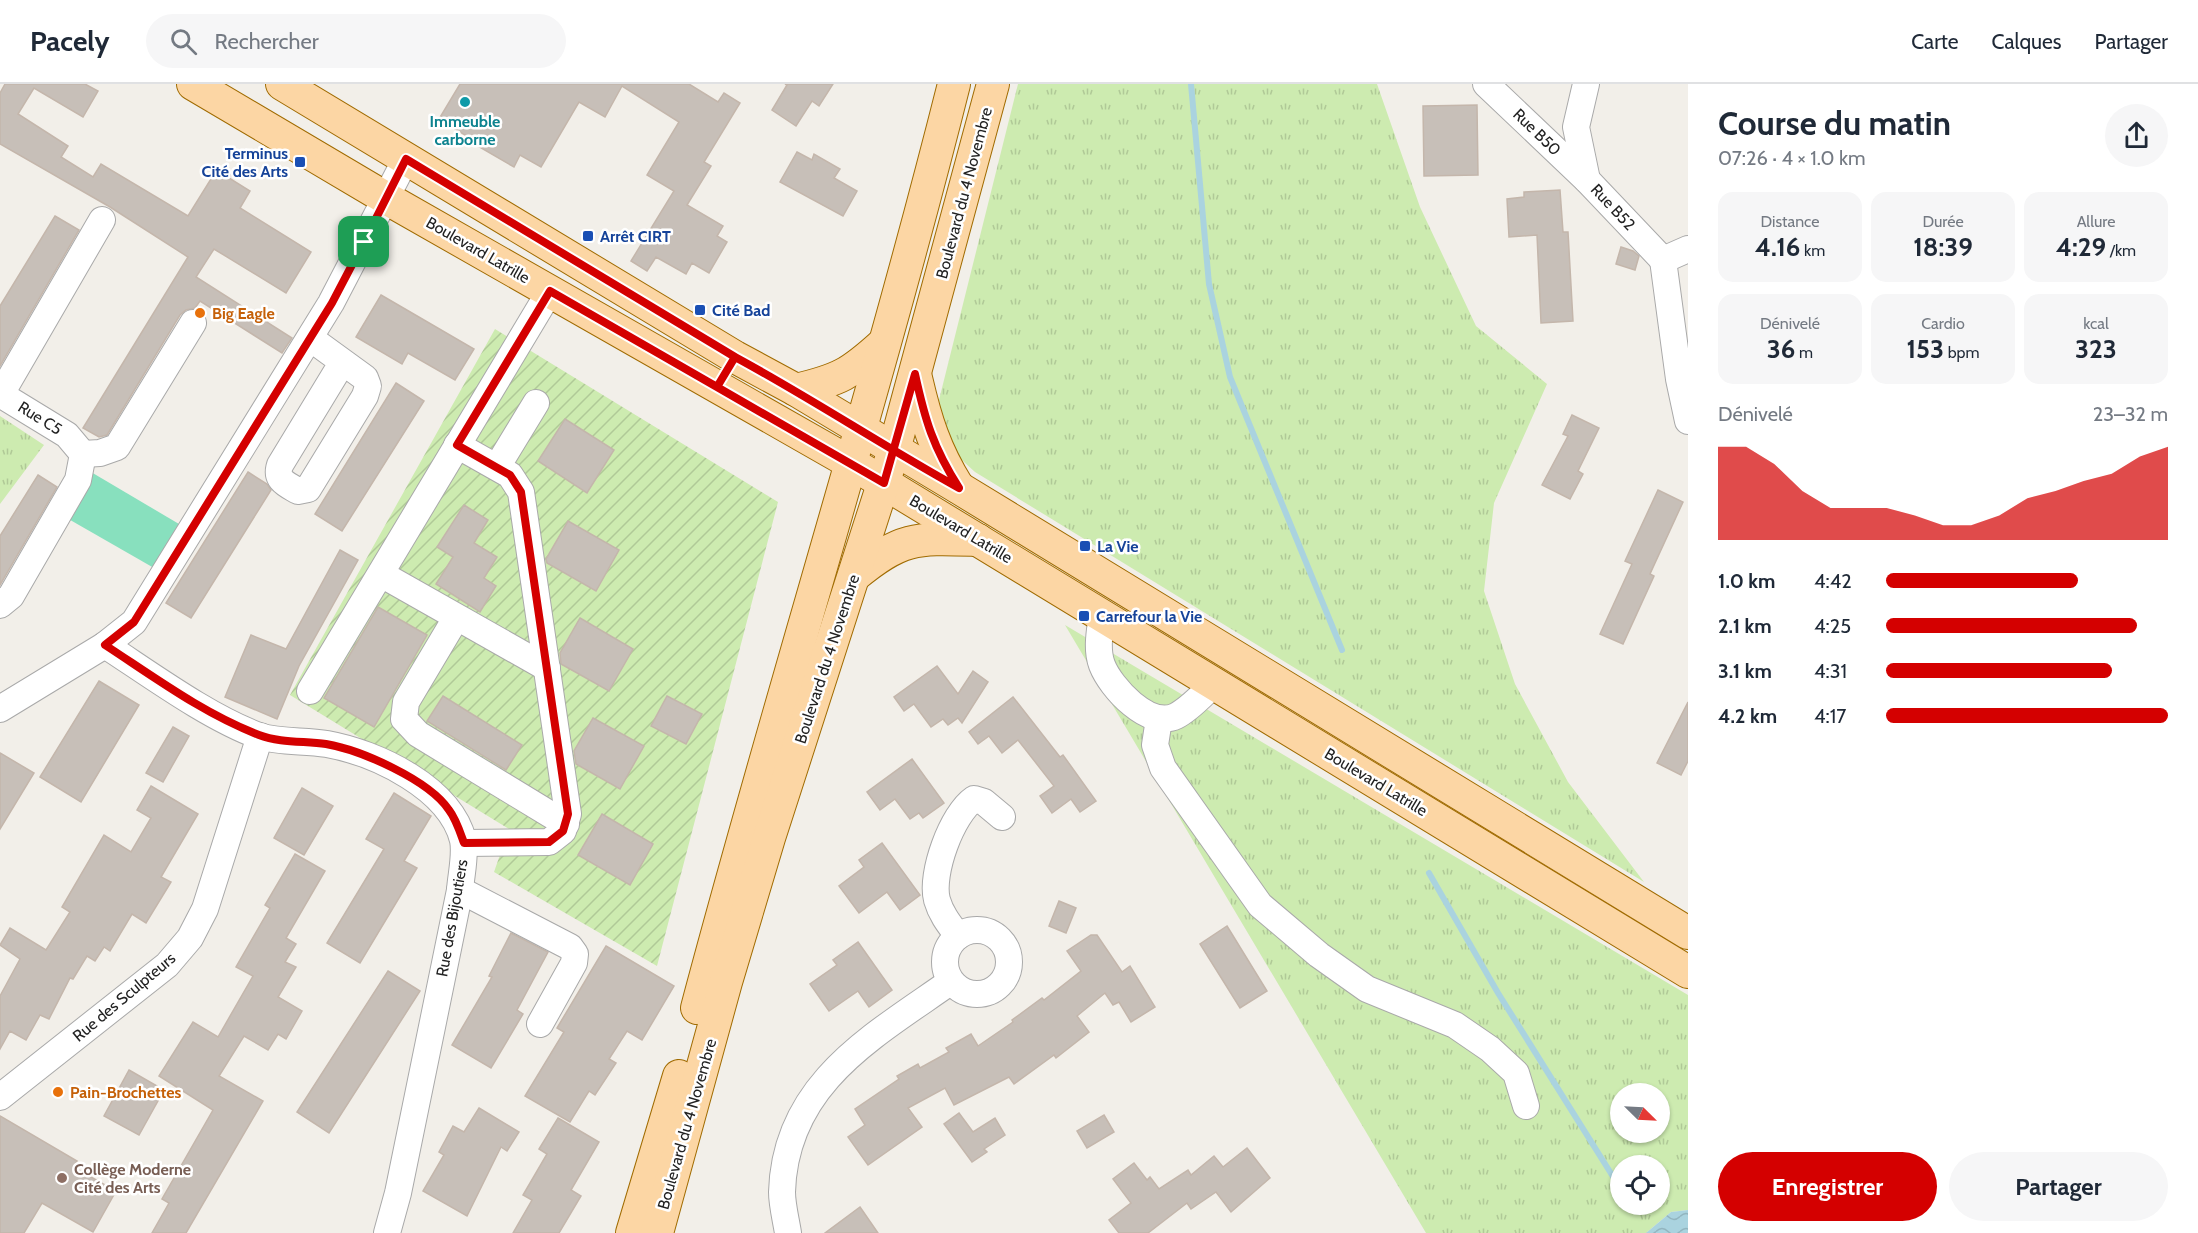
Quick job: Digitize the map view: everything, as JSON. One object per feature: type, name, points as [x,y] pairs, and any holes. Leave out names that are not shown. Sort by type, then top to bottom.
[{"type":"main road","name":"Boulevard Latrille","points":[[193,84],[384,197],[851,463],[1688,972]]},
{"type":"main road","name":"Boulevard Latrille","points":[[282,84],[735,357],[796,390],[959,488],[1688,933]]},
{"type":"main road","name":"Boulevard du 4 Novembre","points":[[632,1233],[678,1078],[755,790],[851,463],[954,84]]},
{"type":"main road","name":"Boulevard du 4 Novembre","points":[[657,1233],[729,971],[894,450],[993,84]]},
{"type":"main road","points":[[796,390],[833,382],[854,370],[883,344]]},
{"type":"main road","points":[[717,387],[735,357]]},
{"type":"main road","points":[[915,374],[924,414],[938,455],[959,488]]},
{"type":"main road","points":[[854,576],[881,554],[901,544],[943,539],[980,540]]},
{"type":"street","name":"Rue B50","points":[[1486,84],[1587,180]]},
{"type":"street","name":"Rue B52","points":[[1586,84],[1576,127],[1587,180],[1663,260]]},
{"type":"street","points":[[0,709],[105,645],[134,622],[344,282],[384,197],[406,159]]},
{"type":"street","points":[[0,394],[102,220]]},
{"type":"street","points":[[1688,249],[1663,260],[1679,379],[1688,421]]},
{"type":"street","points":[[310,691],[550,291]]},
{"type":"street","points":[[0,605],[11,596],[78,480],[83,454],[100,453],[117,447],[193,323]]},
{"type":"street","points":[[310,338],[365,378],[368,386],[365,396],[308,489],[298,491],[280,480],[278,473],[280,465],[342,363]]},
{"type":"street","name":"Rue C5","points":[[0,394],[67,435],[83,454]]},
{"type":"street","points":[[497,467],[536,403]]},
{"type":"street","points":[[457,445],[510,475],[521,492],[568,814],[563,831],[549,842],[464,843]]},
{"type":"street","points":[[381,574],[547,668]]},
{"type":"street","points":[[1102,614],[1099,651],[1102,665],[1113,683],[1146,714],[1159,719],[1175,717],[1215,683]]},
{"type":"street","points":[[456,618],[406,702],[404,718],[418,734],[566,824]]},
{"type":"street","name":"Rue des Bijoutiers","points":[[105,645],[173,689],[260,736],[338,747],[360,753],[396,769],[434,794],[449,809],[464,843],[460,890],[398,1193],[387,1233]]},
{"type":"street","points":[[1159,719],[1155,745],[1163,768],[1191,811],[1260,905],[1319,956],[1367,988],[1455,1026],[1491,1049],[1516,1073],[1526,1106]]},
{"type":"street","name":"Rue des Sculpteurs","points":[[0,1097],[167,964],[190,938],[204,909],[260,736]]},
{"type":"street","points":[[958,936],[943,916],[936,897],[937,877],[947,843],[964,806],[974,799],[984,802],[1002,817]]},
{"type":"street","points":[[460,890],[570,947],[575,954],[574,963],[540,1024]]},
{"type":"street","points":[[976,930],[994,934],[1003,943],[1008,955],[1009,967],[1004,980],[996,989],[984,994],[972,995],[960,990],[950,982],[945,970],[945,957],[949,945],[958,936],[976,930]]},
{"type":"street","points":[[788,1233],[782,1193],[787,1156],[798,1120],[817,1088],[880,1031],[950,982]]},
{"type":"green space","points":[[1018,84],[1377,84],[1420,207],[1476,326],[1547,384],[1494,503],[1484,591],[1515,684],[1568,782],[1644,882],[975,472],[952,448],[942,424],[939,400]]},
{"type":"green space","points":[[495,329],[778,502],[657,966],[494,872],[509,829],[290,695]]},
{"type":"green space","points":[[0,416],[44,445],[0,504]]},
{"type":"green space","points":[[91,472],[179,524],[154,568],[65,517]]},
{"type":"green space","points":[[1065,625],[1688,995],[1688,1210],[1670,1213],[1670,1155],[1610,1155],[1610,1215],[1667,1215],[1646,1233],[1426,1233]]},
{"type":"water","points":[[1688,1210],[1688,1233],[1646,1233],[1670,1215],[1671,1212]]},
{"type":"building","points":[[5,84],[85,84],[98,91],[83,117],[34,88],[18,114],[68,146],[61,157],[93,177],[101,164],[188,216],[219,166],[232,174],[229,178],[250,191],[240,208],[311,252],[286,293],[214,249],[196,277],[292,338],[282,353],[200,301],[195,308],[186,310],[180,315],[107,435],[99,437],[83,428],[188,257],[110,207],[0,144],[0,93]]},
{"type":"building","points":[[460,84],[689,84],[718,102],[724,93],[740,103],[704,162],[711,166],[687,205],[723,226],[717,236],[727,242],[709,273],[692,263],[686,274],[656,257],[647,271],[631,261],[674,191],[647,175],[679,122],[622,86],[605,117],[579,102],[541,167],[520,155],[514,167],[469,141],[470,138],[439,119]]},
{"type":"building","points":[[785,84],[833,84],[819,106],[812,101],[796,126],[772,110],[787,85]]},
{"type":"building","points":[[1477,105],[1478,175],[1424,176],[1423,106]]},
{"type":"building","points":[[797,152],[812,160],[814,154],[840,169],[834,178],[857,191],[843,216],[780,182]]},
{"type":"building","points":[[1560,190],[1563,232],[1568,232],[1573,321],[1541,323],[1537,235],[1509,237],[1507,199],[1524,197],[1524,192]]},
{"type":"building","points":[[55,216],[79,230],[0,366],[0,306]]},
{"type":"building","points":[[1621,247],[1639,256],[1635,270],[1616,264]]},
{"type":"building","points":[[381,295],[474,349],[455,380],[408,353],[402,364],[356,337]]},
{"type":"building","points":[[396,383],[424,401],[342,531],[315,514]]},
{"type":"building","points":[[1572,415],[1599,428],[1578,471],[1583,474],[1570,499],[1542,485],[1568,436],[1563,434]]},
{"type":"building","points":[[565,419],[614,450],[587,493],[538,461]]},
{"type":"building","points":[[248,472],[267,484],[271,490],[191,618],[166,603]]},
{"type":"building","points":[[38,475],[57,487],[0,585],[0,536]]},
{"type":"building","points":[[1658,490],[1683,502],[1650,574],[1654,576],[1623,644],[1600,634],[1632,564],[1625,561]]},
{"type":"building","points":[[464,505],[488,520],[474,543],[497,557],[484,578],[496,586],[480,612],[436,584],[453,557],[437,547]]},
{"type":"building","points":[[568,521],[619,550],[596,591],[547,563],[546,559]]},
{"type":"building","points":[[340,550],[358,560],[299,666],[277,719],[225,697],[251,635],[286,649]]},
{"type":"building","points":[[378,607],[427,635],[374,727],[324,698]]},
{"type":"building","points":[[580,618],[633,649],[609,691],[561,664],[560,653]]},
{"type":"building","points":[[937,666],[958,694],[973,671],[988,682],[962,723],[958,718],[948,725],[943,719],[931,727],[914,704],[904,711],[894,697]]},
{"type":"building","points":[[99,681],[139,705],[81,802],[40,777]]},
{"type":"building","points":[[443,696],[522,745],[506,770],[427,721]]},
{"type":"building","points":[[667,696],[702,714],[686,744],[651,726]]},
{"type":"building","points":[[1013,697],[1060,757],[1063,755],[1096,801],[1080,812],[1071,799],[1052,813],[1040,796],[1054,786],[1018,740],[1002,753],[989,736],[978,744],[969,732]]},
{"type":"building","points":[[1688,702],[1688,761],[1681,775],[1657,763]]},
{"type":"building","points":[[593,718],[644,746],[620,789],[576,764],[574,751]]},
{"type":"building","points":[[173,727],[189,736],[163,782],[146,773]]},
{"type":"building","points":[[0,753],[34,773],[0,829]]},
{"type":"building","points":[[912,759],[944,803],[923,818],[919,813],[910,819],[895,799],[880,810],[867,792]]},
{"type":"building","points":[[151,786],[198,814],[161,877],[171,882],[146,923],[132,914],[110,951],[104,947],[95,961],[87,956],[73,979],[70,978],[49,1019],[40,1015],[26,1040],[10,1031],[0,1049],[0,996],[20,959],[0,945],[10,928],[46,950],[70,912],[62,907],[104,835],[131,852],[151,818],[137,810]]},
{"type":"building","points":[[302,788],[333,806],[304,855],[274,838]]},
{"type":"building","points":[[394,793],[431,816],[404,861],[417,868],[360,963],[327,943],[384,849],[366,839]]},
{"type":"building","points":[[602,814],[653,844],[630,885],[578,855]]},
{"type":"building","points":[[882,843],[920,895],[900,910],[887,892],[859,913],[839,886],[864,867],[859,860]]},
{"type":"building","points":[[295,854],[325,871],[286,938],[296,944],[285,962],[296,967],[278,997],[302,1011],[286,1039],[278,1034],[268,1050],[244,1036],[219,1076],[263,1101],[186,1233],[152,1233],[169,1203],[162,1199],[213,1110],[159,1076],[193,1022],[218,1037],[253,976],[236,967],[270,908],[265,905]]},
{"type":"building","points":[[1059,901],[1076,908],[1066,933],[1049,926]]},
{"type":"building","points":[[1227,926],[1267,991],[1240,1008],[1200,944]]},
{"type":"building","points":[[511,933],[548,952],[517,1010],[523,1014],[491,1068],[452,1045],[492,977],[489,976]]},
{"type":"building","points":[[1091,935],[1097,935],[1122,972],[1130,966],[1155,1007],[1131,1022],[1119,1002],[1113,1005],[1105,993],[1077,1016],[1089,1032],[1056,1058],[1054,1055],[1014,1084],[1009,1077],[954,1105],[945,1088],[908,1108],[922,1127],[868,1165],[848,1137],[865,1125],[855,1109],[899,1079],[897,1076],[918,1064],[920,1068],[949,1052],[946,1048],[971,1034],[978,1046],[1042,998],[1044,1000],[1081,971],[1067,951]]},
{"type":"building","points":[[858,942],[892,990],[869,1007],[858,991],[829,1011],[810,984],[837,965],[833,960]]},
{"type":"building","points":[[606,946],[674,986],[642,1040],[627,1031],[609,1059],[616,1063],[595,1095],[589,1091],[570,1122],[525,1096],[564,1032],[557,1028]]},
{"type":"building","points":[[388,971],[420,991],[329,1133],[297,1112]]},
{"type":"building","points":[[129,1070],[164,1090],[139,1135],[104,1116]]},
{"type":"building","points":[[479,1108],[519,1132],[507,1151],[501,1147],[467,1216],[423,1191],[444,1155],[439,1152],[453,1126],[464,1132]]},
{"type":"building","points":[[959,1113],[973,1132],[995,1118],[1005,1135],[984,1149],[987,1152],[972,1162],[944,1124]]},
{"type":"building","points":[[1104,1115],[1114,1132],[1087,1148],[1077,1131]]},
{"type":"building","name":"Collège Moderne Cité des Arts","points":[[0,1116],[77,1161],[73,1167],[116,1191],[93,1232],[42,1203],[24,1233],[0,1233]]},
{"type":"building","points":[[558,1118],[599,1142],[571,1190],[581,1196],[559,1233],[513,1233],[532,1200],[523,1195],[547,1154],[539,1149]]},
{"type":"building","points":[[1247,1148],[1270,1178],[1231,1212],[1216,1192],[1191,1209],[1187,1203],[1148,1233],[1119,1233],[1109,1220],[1131,1203],[1113,1179],[1134,1163],[1147,1180],[1150,1177],[1159,1189],[1188,1170],[1191,1175],[1214,1156],[1223,1167]]},
{"type":"building","points":[[860,1207],[878,1233],[825,1233]]},
{"type":"waterway","points":[[1191,84],[1209,284],[1230,377],[1342,650]]},
{"type":"waterway","points":[[1429,873],[1498,993],[1610,1172]]},
{"type":"place","name":"Immeuble carborne","points":[[465,102]]},
{"type":"place","name":"Terminus Cité des Arts","points":[[300,162]]},
{"type":"place","name":"Arrêt CIRT","points":[[588,236]]},
{"type":"place","name":"Cité Bad","points":[[700,310]]},
{"type":"place","name":"Big Eagle","points":[[200,313]]},
{"type":"place","name":"La Vie","points":[[1085,546]]},
{"type":"place","name":"Carrefour la Vie","points":[[1084,616]]},
{"type":"place","name":"Pain-Brochettes","points":[[58,1092]]},
{"type":"place","name":"Collège Moderne Cité des Arts","points":[[62,1178]]},
{"type":"route","points":[[364,242],[332,303],[185,543],[134,622],[105,645],[173,689],[260,736],[289,742],[326,744],[360,753],[396,769],[434,794],[449,809],[464,843],[549,842],[563,831],[568,814],[521,492],[510,475],[457,445],[550,291],[717,387],[735,357],[796,390],[860,429],[894,450],[922,467],[959,488],[938,455],[924,414],[915,374],[894,450],[884,483],[717,387],[735,357],[406,159],[384,197],[364,242]]}]
